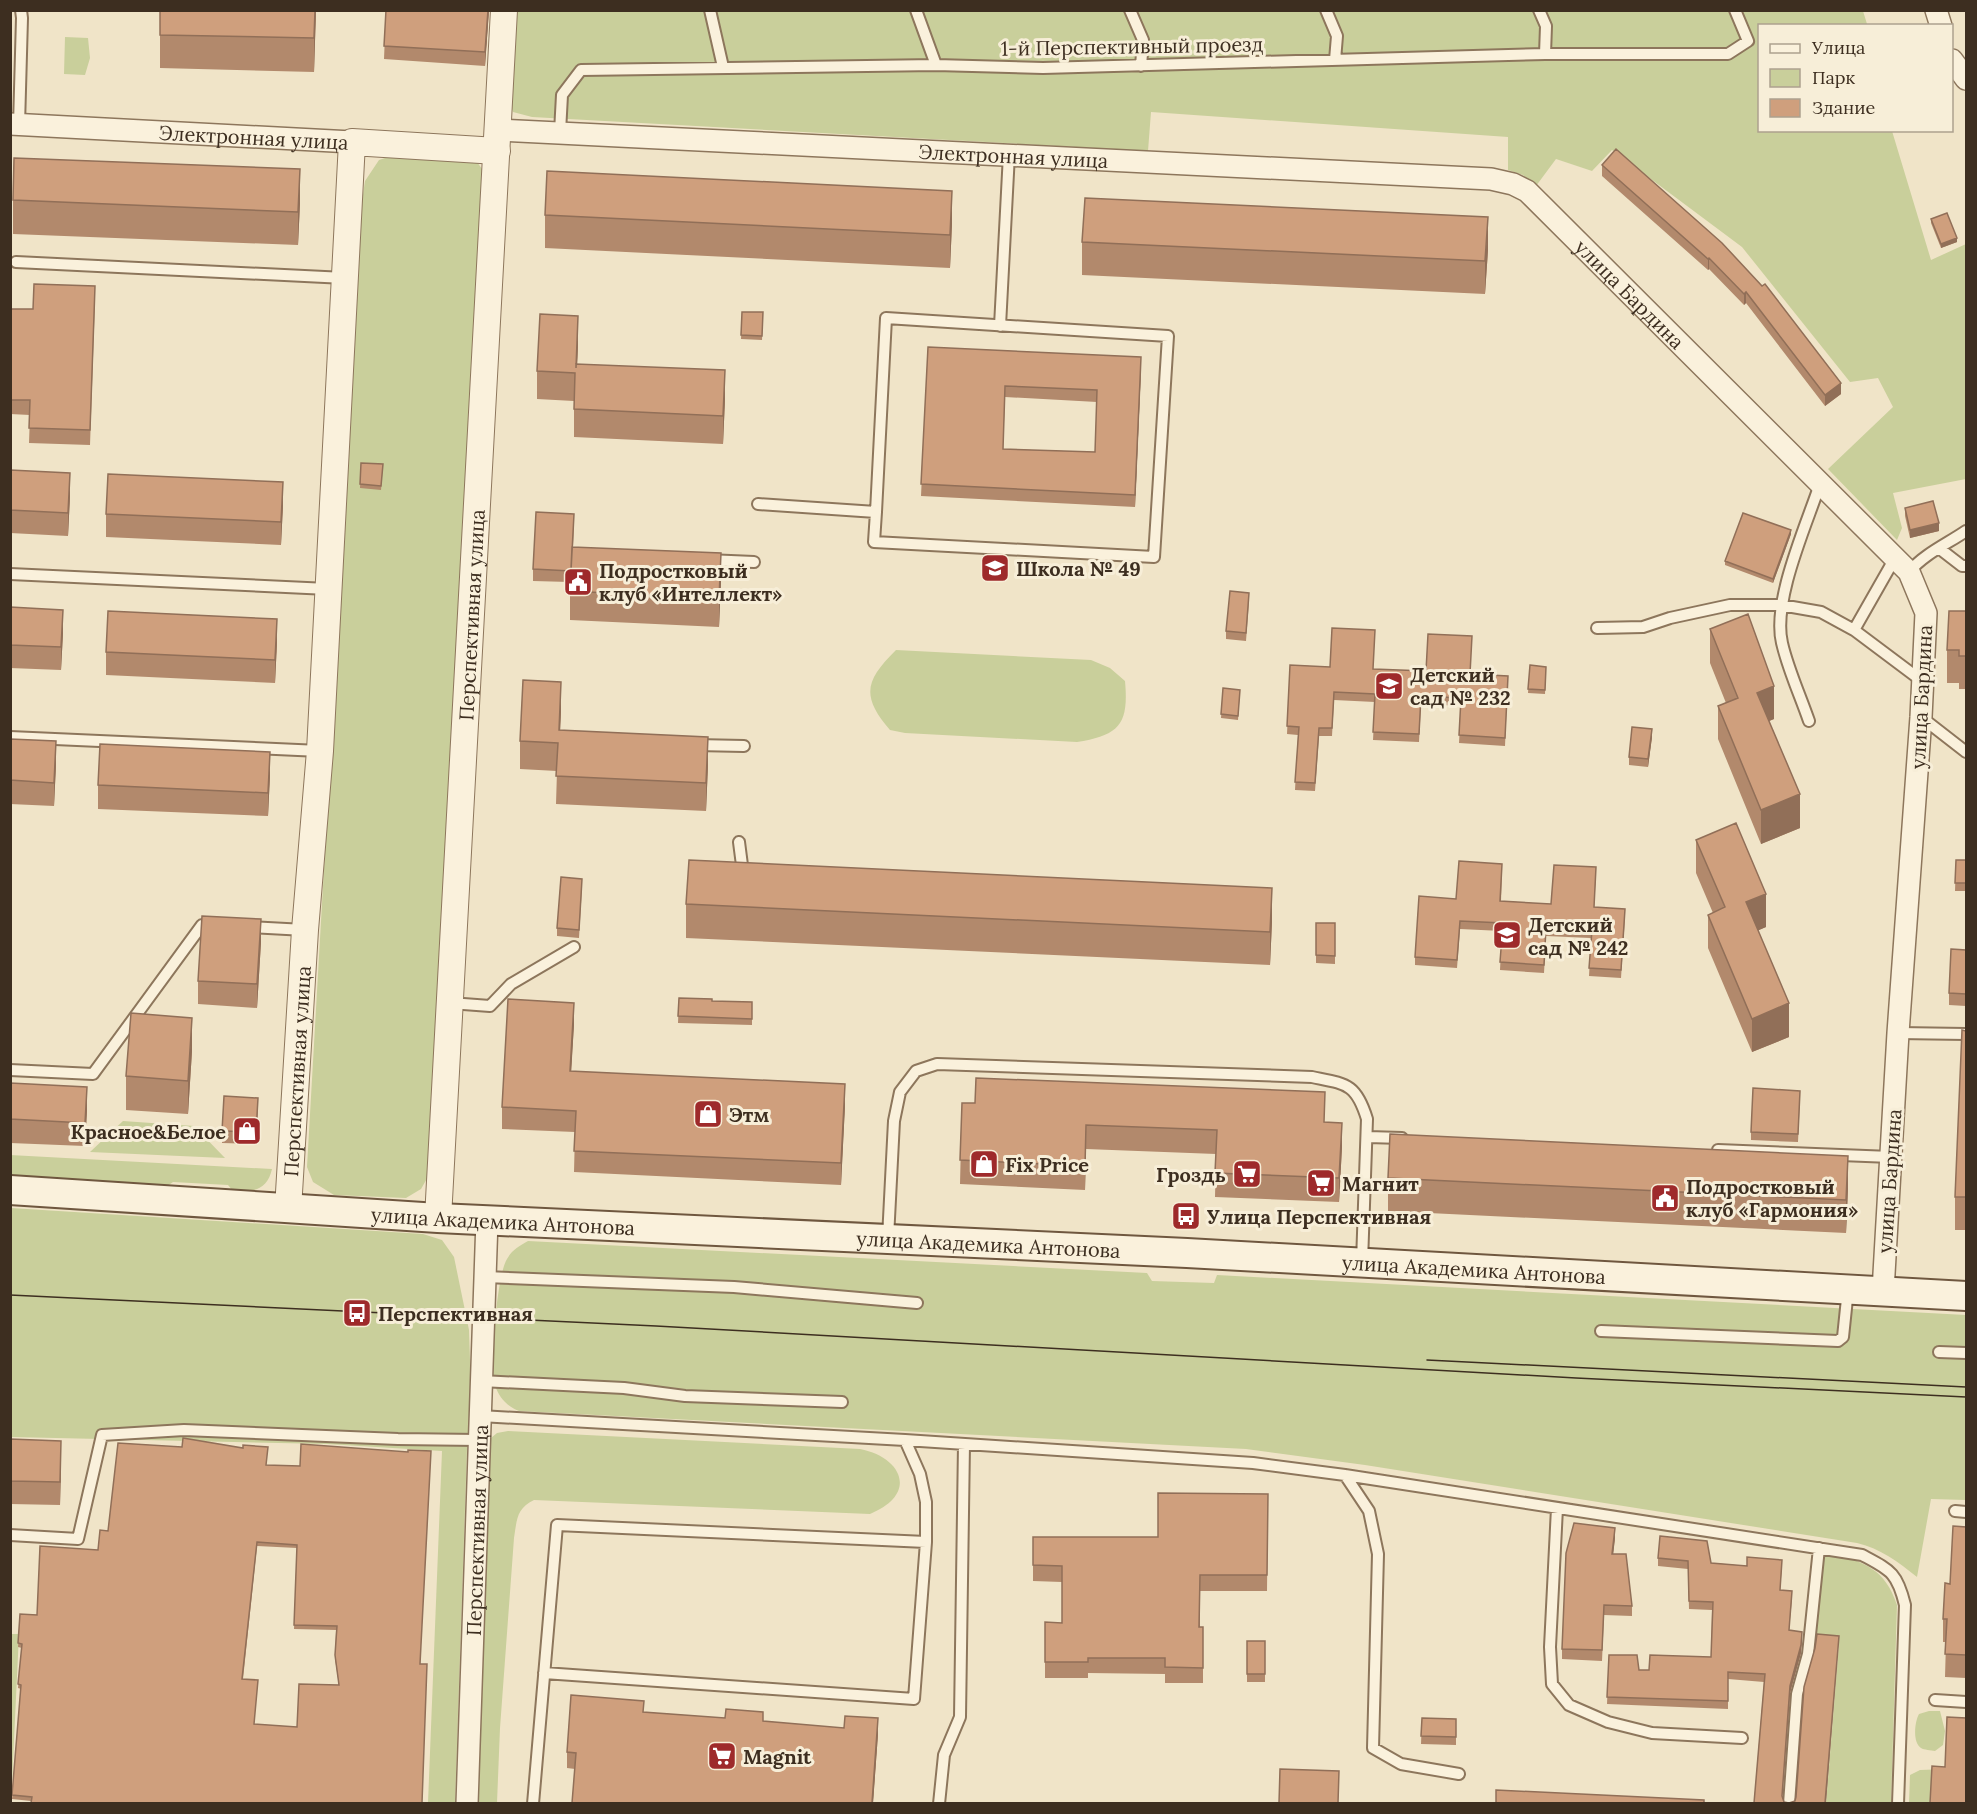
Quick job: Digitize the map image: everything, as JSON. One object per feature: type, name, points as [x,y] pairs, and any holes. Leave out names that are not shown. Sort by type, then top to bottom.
[{"type":"main road","name":"улица Академика Антонова","points":[[10,1190],[438,1218],[888,1238],[1966,1296]]},
{"type":"street","name":"Перспективная улица","points":[[438,1218],[504,10]]},
{"type":"street","points":[[1953,61],[1966,79]]},
{"type":"street","name":"Электронная улица","points":[[15,125],[352,142],[498,140],[560,132],[1491,179],[1514,184],[1527,191]]},
{"type":"street","name":"Перспективная улица","points":[[288,1209],[305,930],[320,751],[352,142]]},
{"type":"street","name":"улица Бардина","points":[[1527,191],[1902,565],[1926,614],[1882,1291]]},
{"type":"street","name":"Перспективная улица","points":[[467,1803],[487,1220]]},
{"type":"lane","points":[[15,125],[21,10]]},
{"type":"lane","points":[[710,10],[723,67]]},
{"type":"lane","points":[[916,10],[936,65]]},
{"type":"lane","points":[[1130,10],[1143,40],[1141,66]]},
{"type":"lane","points":[[1326,10],[1337,36],[1335,60]]},
{"type":"lane","points":[[1539,10],[1546,26],[1545,54]]},
{"type":"lane","name":"1-й Перспективный проезд","points":[[560,132],[562,95],[581,70],[936,65],[1043,68],[1545,54],[1728,54],[1748,41],[1735,10]]},
{"type":"lane","points":[[1000,326],[1009,154]]},
{"type":"lane","points":[[16,262],[345,278]]},
{"type":"lane","points":[[886,318],[1168,336],[1154,556],[874,542],[876,512],[886,318]]},
{"type":"lane","points":[[1809,721],[1781,642],[1781,605],[1820,484]]},
{"type":"lane","points":[[758,504],[876,512]]},
{"type":"lane","points":[[1854,630],[1902,565],[1940,549],[1966,531]]},
{"type":"lane","points":[[1940,549],[1962,566],[1966,566]]},
{"type":"lane","points":[[698,560],[754,562]]},
{"type":"lane","points":[[10,574],[328,589]]},
{"type":"lane","points":[[1597,628],[1643,627],[1670,618],[1730,605],[1781,605],[1821,612],[1854,630],[1922,681]]},
{"type":"lane","points":[[1921,717],[1966,752]]},
{"type":"lane","points":[[10,737],[320,751]]},
{"type":"lane","points":[[686,744],[744,746]]},
{"type":"lane","points":[[739,842],[743,873],[754,873]]},
{"type":"lane","points":[[10,1070],[93,1074],[202,925],[305,930]]},
{"type":"lane","points":[[450,1003],[490,1006],[511,984],[574,947]]},
{"type":"lane","points":[[1898,1034],[1966,1034]]},
{"type":"lane","points":[[888,1238],[894,1121],[900,1092],[916,1071],[937,1064],[1312,1077],[1347,1084],[1361,1100],[1367,1119],[1362,1263]]},
{"type":"lane","points":[[1368,1137],[1415,1138]]},
{"type":"lane","points":[[1701,1149],[1891,1157]]},
{"type":"lane","points":[[485,1277],[734,1287],[917,1303]]},
{"type":"lane","points":[[1601,1331],[1838,1341],[1843,1337],[1846,1325],[1848,1289]]},
{"type":"lane","points":[[1939,1352],[1966,1353]]},
{"type":"lane","points":[[481,1381],[624,1388],[685,1396],[842,1401]]},
{"type":"lane","points":[[480,1416],[964,1443],[1254,1463],[1862,1555],[1888,1569],[1900,1584],[1905,1605],[1898,1803]]},
{"type":"lane","points":[[10,1535],[78,1539],[102,1435],[184,1430],[478,1440]]},
{"type":"lane","points":[[544,1673],[914,1700],[926,1542],[926,1502],[920,1474],[905,1440]]},
{"type":"lane","points":[[939,1803],[944,1755],[960,1717],[964,1443]]},
{"type":"lane","points":[[1345,1475],[1368,1511],[1378,1554],[1373,1748],[1401,1764],[1459,1774]]},
{"type":"lane","points":[[1557,1508],[1550,1647],[1552,1684],[1569,1705],[1608,1722],[1652,1733],[1742,1738]]},
{"type":"lane","points":[[533,1803],[557,1525],[926,1542]]},
{"type":"lane","points":[[1789,1803],[1797,1694],[1808,1653],[1819,1548]]},
{"type":"lane","points":[[1935,1701],[1966,1702]]},
{"type":"green space","points":[[513,11],[1863,11],[1867,24],[1758,24],[1758,132],[1892,132],[1931,260],[1966,244],[1966,479],[1893,493],[1902,528],[1897,540],[1828,469],[1893,407],[1878,378],[1850,382],[1742,247],[1612,150],[1592,171],[1556,159],[1536,186],[1523,175],[1508,170],[1508,137],[1151,112],[1148,151],[532,117],[513,112],[508,96]]},
{"type":"green space","points":[[65,37],[88,38],[90,58],[85,75],[64,74]]},
{"type":"green space","points":[[394,155],[475,159],[482,169],[485,180],[429,1175],[421,1189],[406,1198],[334,1195],[313,1182],[307,1167],[362,201],[365,181],[379,160]]},
{"type":"green space","points":[[896,650],[1091,660],[1110,668],[1125,681],[1126,696],[1123,718],[1112,731],[1103,736],[1077,742],[905,733],[890,730],[874,707],[870,688],[878,670]]},
{"type":"green space","points":[[123,1121],[194,1126],[225,1158],[90,1152]]},
{"type":"green space","points":[[10,1155],[272,1169],[266,1182],[258,1189],[233,1191],[228,1185],[173,1182],[163,1189],[11,1179]]},
{"type":"green space","points":[[11,1208],[423,1234],[442,1240],[454,1257],[469,1330],[471,1389],[455,1803],[428,1803],[442,1451],[327,1444],[11,1437]]},
{"type":"green space","points":[[528,1241],[1147,1273],[1152,1281],[1214,1283],[1217,1275],[1966,1315],[1966,1500],[1931,1499],[1917,1577],[1888,1556],[1857,1543],[1365,1465],[1246,1449],[519,1411],[511,1407],[499,1394],[493,1375],[493,1360],[497,1301],[503,1268],[511,1253]]},
{"type":"green space","points":[[508,1431],[860,1449],[874,1453],[895,1468],[899,1477],[899,1487],[895,1497],[885,1506],[870,1514],[534,1500],[528,1503],[518,1516],[514,1538],[500,1728],[497,1803],[471,1804],[485,1443],[497,1433]]},
{"type":"green space","points":[[1830,1553],[1854,1560],[1880,1575],[1897,1605],[1891,1803],[1826,1803],[1839,1644],[1812,1641],[1822,1563],[1824,1557]]},
{"type":"green space","points":[[11,1634],[19,1634],[11,1804]]},
{"type":"green space","points":[[1940,1711],[1945,1731],[1943,1745],[1935,1751],[1921,1748],[1915,1736],[1919,1714]]},
{"type":"green space","points":[[1946,1769],[1931,1803],[1909,1804],[1910,1775],[1920,1770]]},
{"type":"building","points":[[160,10],[315,10],[314,38],[160,35]]},
{"type":"building","points":[[386,10],[488,10],[485,52],[384,46]]},
{"type":"building","points":[[1616,149],[1722,243],[1762,286],[1765,284],[1841,383],[1825,395],[1746,292],[1744,294],[1709,258],[1602,165]]},
{"type":"building","points":[[14,158],[300,169],[298,212],[13,200]]},
{"type":"building","points":[[547,171],[952,191],[950,235],[545,215]]},
{"type":"building","points":[[1085,198],[1488,217],[1485,261],[1082,242]]},
{"type":"building","points":[[1947,213],[1957,238],[1941,244],[1931,219]]},
{"type":"building","points":[[34,284],[95,286],[90,430],[29,428],[30,400],[10,400],[10,309],[33,309]]},
{"type":"building","points":[[742,312],[763,312],[762,336],[741,335]]},
{"type":"building","points":[[540,314],[578,316],[576,364],[725,370],[723,416],[574,409],[575,373],[537,371]]},
{"type":"building","points":[[928,347],[1141,357],[1135,495],[921,484]],"holes":[[[1005,386],[1097,390],[1095,452],[1003,449]]]},
{"type":"building","points":[[361,463],[383,464],[381,486],[360,484]]},
{"type":"building","points":[[10,470],[70,473],[68,513],[10,510]]},
{"type":"building","points":[[108,474],[283,482],[281,522],[106,514]]},
{"type":"building","points":[[1933,501],[1939,523],[1910,530],[1905,508]]},
{"type":"building","points":[[536,512],[574,514],[571,571],[533,569]]},
{"type":"building","points":[[1743,513],[1791,530],[1773,579],[1725,561]]},
{"type":"building","points":[[572,547],[721,553],[719,599],[570,591]]},
{"type":"building","points":[[1230,591],[1249,593],[1246,633],[1226,631]]},
{"type":"building","points":[[10,607],[63,610],[61,647],[10,645]]},
{"type":"building","points":[[108,611],[277,619],[275,660],[106,652]]},
{"type":"building","points":[[1949,611],[1966,611],[1966,656],[1959,656],[1959,650],[1947,650]]},
{"type":"building","points":[[1748,614],[1774,686],[1757,693],[1800,794],[1761,810],[1718,706],[1738,698],[1710,629]]},
{"type":"building","points":[[1332,628],[1375,630],[1373,669],[1426,671],[1428,634],[1472,636],[1470,674],[1508,676],[1505,738],[1459,735],[1461,698],[1421,696],[1419,734],[1373,732],[1375,694],[1334,692],[1332,728],[1319,728],[1315,783],[1295,782],[1299,727],[1287,726],[1290,665],[1330,667]]},
{"type":"building","points":[[1530,665],[1546,667],[1545,690],[1528,689]]},
{"type":"building","points":[[523,680],[561,682],[559,730],[708,737],[706,783],[556,776],[558,743],[520,741]]},
{"type":"building","points":[[1223,688],[1240,690],[1238,716],[1221,714]]},
{"type":"building","points":[[1632,727],[1652,729],[1648,759],[1629,757]]},
{"type":"building","points":[[10,739],[56,741],[54,783],[10,780]]},
{"type":"building","points":[[100,744],[270,752],[268,793],[98,785]]},
{"type":"building","points":[[1736,823],[1766,894],[1746,902],[1789,1003],[1752,1019],[1708,915],[1725,907],[1696,840]]},
{"type":"building","points":[[689,860],[1272,888],[1270,932],[686,904]]},
{"type":"building","points":[[1956,860],[1966,860],[1966,883],[1955,883]]},
{"type":"building","points":[[1459,861],[1502,864],[1500,901],[1551,904],[1554,865],[1596,867],[1594,907],[1625,909],[1621,970],[1589,968],[1592,930],[1546,928],[1544,965],[1500,962],[1503,923],[1460,921],[1457,960],[1415,957],[1419,896],[1456,899]]},
{"type":"building","points":[[561,877],[582,879],[579,930],[557,928]]},
{"type":"building","points":[[202,916],[261,919],[257,984],[198,981]]},
{"type":"building","points":[[1316,923],[1335,923],[1335,956],[1316,955]]},
{"type":"building","points":[[1951,949],[1966,950],[1966,994],[1949,993]]},
{"type":"building","points":[[679,998],[752,1002],[752,1019],[678,1016]]},
{"type":"building","points":[[508,999],[574,1003],[570,1071],[845,1084],[841,1163],[574,1151],[576,1111],[502,1107]]},
{"type":"building","points":[[131,1013],[192,1018],[188,1081],[126,1076]]},
{"type":"building","points":[[1962,1030],[1966,1031],[1966,1197],[1955,1197]]},
{"type":"building","points":[[976,1078],[1325,1092],[1324,1122],[1342,1123],[1339,1178],[1215,1173],[1217,1130],[1086,1125],[1085,1166],[960,1160],[962,1103],[975,1103]]},
{"type":"building","points":[[10,1083],[87,1087],[85,1123],[10,1119]]},
{"type":"building","points":[[1753,1088],[1800,1091],[1798,1134],[1751,1132]]},
{"type":"building","points":[[224,1096],[258,1098],[256,1132],[222,1131]]},
{"type":"building","points":[[1390,1134],[1848,1156],[1846,1200],[1388,1178]]},
{"type":"building","points":[[183,1438],[243,1448],[243,1445],[268,1447],[266,1465],[300,1466],[301,1444],[408,1452],[408,1450],[431,1451],[420,1664],[427,1664],[422,1803],[31,1803],[32,1797],[12,1795],[21,1685],[18,1684],[22,1644],[18,1643],[20,1614],[37,1615],[40,1546],[98,1550],[100,1530],[108,1531],[118,1443],[182,1447]],"holes":[[[257,1542],[297,1545],[294,1625],[337,1626],[335,1655],[339,1685],[299,1684],[297,1727],[254,1724],[258,1680],[242,1679]]]},
{"type":"building","points":[[10,1439],[61,1441],[60,1482],[10,1481]]},
{"type":"building","points":[[1158,1493],[1268,1494],[1267,1575],[1200,1575],[1199,1627],[1203,1627],[1203,1668],[1165,1667],[1165,1658],[1088,1658],[1088,1662],[1045,1662],[1045,1622],[1062,1623],[1062,1566],[1033,1565],[1033,1537],[1158,1537]]},
{"type":"building","points":[[1574,1523],[1615,1528],[1612,1554],[1626,1554],[1632,1606],[1604,1605],[1602,1650],[1562,1649],[1566,1553]]},
{"type":"building","points":[[1953,1526],[1966,1527],[1966,1655],[1945,1654],[1947,1619],[1943,1619],[1945,1583],[1950,1584]]},
{"type":"building","points":[[1660,1536],[1707,1541],[1711,1563],[1747,1566],[1747,1557],[1782,1560],[1780,1590],[1792,1591],[1789,1630],[1802,1632],[1801,1645],[1790,1686],[1782,1796],[1784,1802],[1789,1803],[1754,1803],[1765,1674],[1728,1672],[1728,1701],[1607,1697],[1609,1655],[1637,1655],[1639,1670],[1649,1670],[1650,1655],[1711,1657],[1713,1602],[1689,1601],[1688,1561],[1658,1558]]},
{"type":"building","points":[[1817,1634],[1839,1636],[1825,1803],[1789,1803],[1795,1801],[1796,1797],[1804,1687]]},
{"type":"building","points":[[1247,1641],[1265,1641],[1265,1674],[1247,1674]]},
{"type":"building","name":"Magnit","points":[[571,1695],[644,1701],[643,1712],[725,1718],[726,1709],[763,1712],[763,1721],[844,1728],[845,1716],[878,1718],[872,1803],[572,1803],[576,1753],[567,1752]]},
{"type":"building","points":[[1947,1717],[1966,1718],[1966,1803],[1930,1803],[1932,1766],[1945,1767]]},
{"type":"building","points":[[1422,1718],[1456,1719],[1456,1737],[1421,1736]]},
{"type":"building","points":[[1280,1769],[1339,1771],[1338,1803],[1279,1803]]},
{"type":"building","points":[[1496,1790],[1704,1800],[1704,1803],[1496,1803]]},
{"type":"tram line","points":[[10,1295],[656,1326],[1576,1378],[1966,1397]]},
{"type":"tram line","points":[[1427,1360],[1966,1387]]},
{"type":"place","name":"Школа № 49","points":[[995,568]]},
{"type":"place","name":"Подростковый клуб «Интеллект»","points":[[578,582]]},
{"type":"place","name":"Детский сад № 232","points":[[1389,686]]},
{"type":"place","name":"Детский сад № 242","points":[[1507,935]]},
{"type":"place","name":"Этм","points":[[708,1114]]},
{"type":"place","name":"Красное&Белое","points":[[247,1131]]},
{"type":"place","name":"Fix Price","points":[[984,1164]]},
{"type":"place","name":"Гроздь","points":[[1247,1174]]},
{"type":"place","name":"Магнит","points":[[1321,1183]]},
{"type":"place","name":"Подростковый клуб «Гармония»","points":[[1665,1198]]},
{"type":"place","name":"Улица Перспективная","points":[[1186,1216]]},
{"type":"place","name":"Перспективная","points":[[357,1313]]},
{"type":"place","name":"Magnit","points":[[722,1756]]}]
